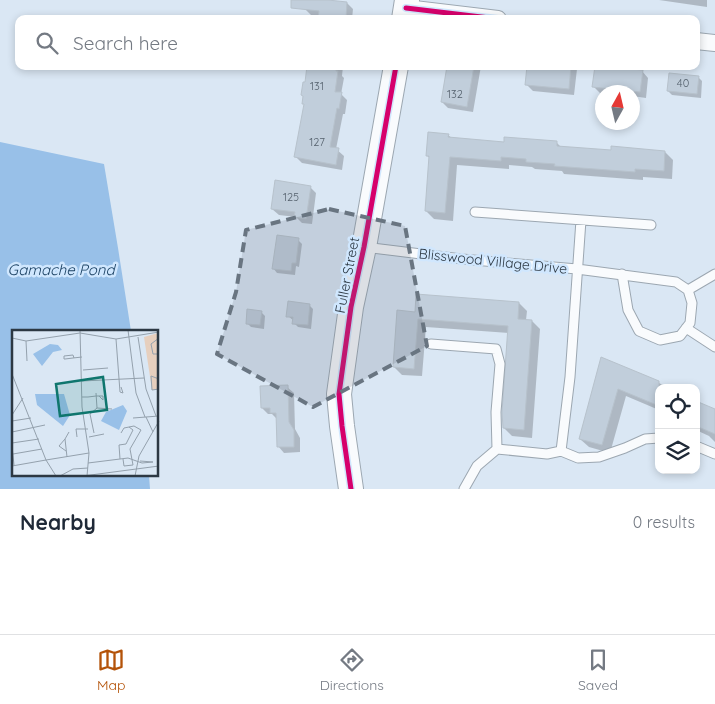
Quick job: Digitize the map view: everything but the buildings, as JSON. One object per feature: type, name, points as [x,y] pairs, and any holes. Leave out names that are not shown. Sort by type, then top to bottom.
[{"type":"street","points":[[406,9],[461,15]]},
{"type":"street","points":[[700,42],[715,44]]},
{"type":"street","name":"Fuller Street","points":[[350,489],[339,394],[351,307],[364,247],[395,70]]},
{"type":"lane","points":[[475,212],[651,225]]},
{"type":"lane","points":[[561,450],[570,377],[581,220]]},
{"type":"lane","name":"Blisswood Village Drive","points":[[364,247],[462,259],[622,274],[676,282],[688,290]]},
{"type":"lane","points":[[622,274],[628,310],[639,331],[660,340],[680,336],[690,323],[692,303],[688,290],[715,274]]},
{"type":"lane","points":[[686,328],[715,347]]},
{"type":"lane","points":[[431,344],[496,349],[500,364],[496,412],[498,449]]},
{"type":"lane","points":[[464,489],[477,466],[498,449],[547,454],[561,450],[578,458],[599,457],[645,439],[655,438]]},
{"type":"lane","points":[[700,448],[715,454]]},
{"type":"highlighted area","points":[[329,209],[405,226],[427,346],[313,407],[217,354],[236,292],[246,230]]},
{"type":"water","name":"Gamache Pond","points":[[0,142],[104,164],[131,330],[12,330],[12,477],[149,477],[150,489],[0,489]]},
{"type":"cycle path","points":[[406,8],[465,15]]},
{"type":"cycle path","points":[[351,489],[339,394],[351,307],[364,247],[395,70]]}]
